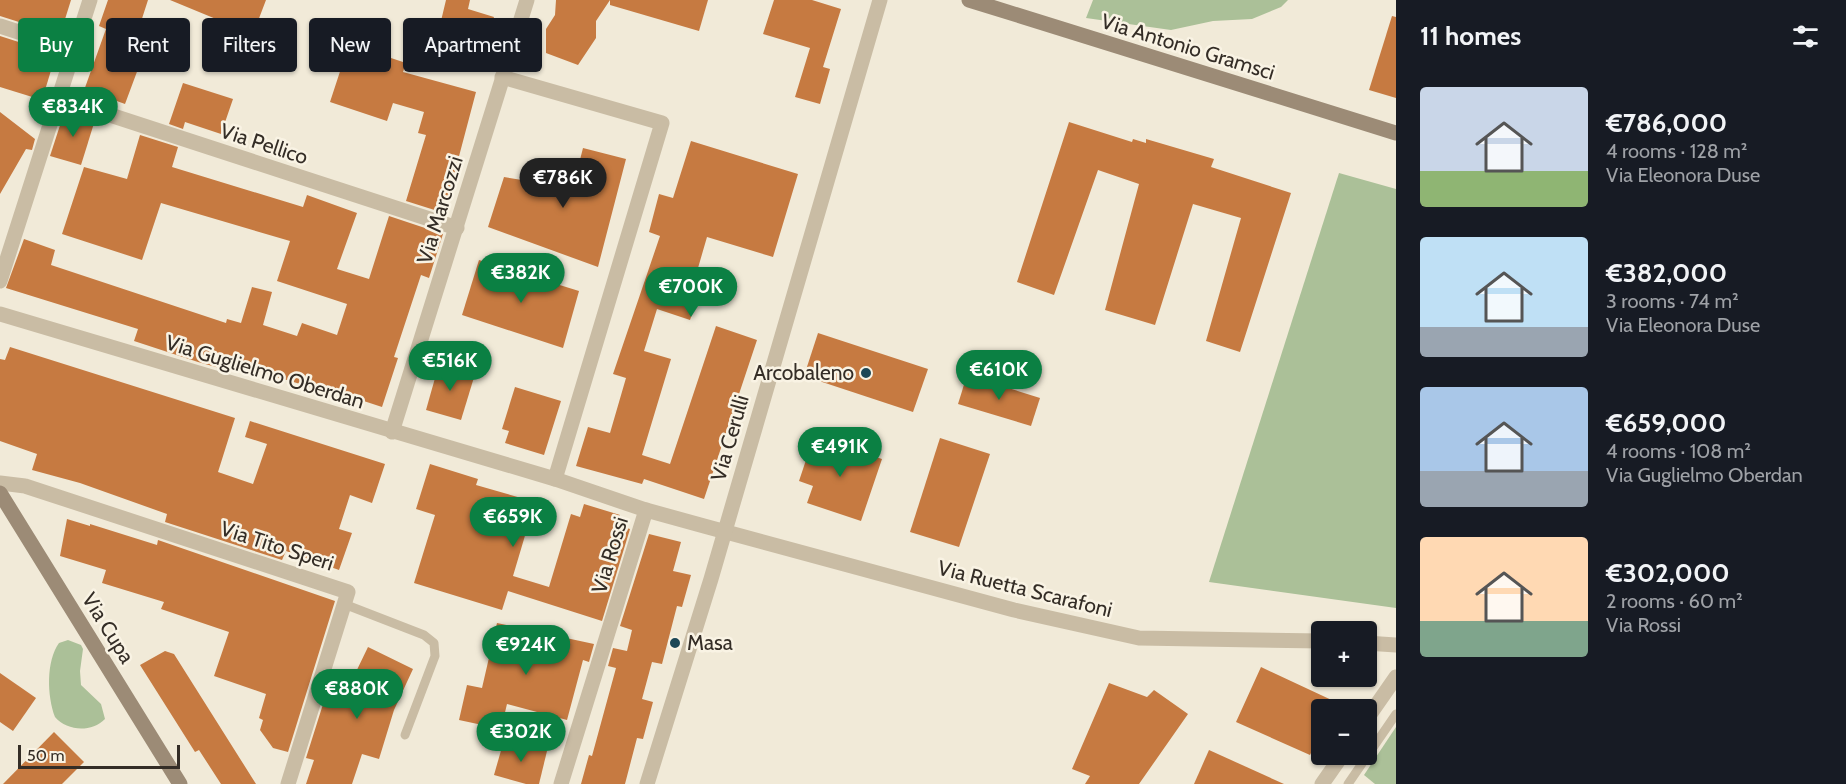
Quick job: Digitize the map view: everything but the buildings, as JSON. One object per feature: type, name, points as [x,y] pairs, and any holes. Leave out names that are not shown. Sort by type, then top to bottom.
[{"type":"street","points":[[84,18],[90,0]]},
{"type":"street","name":"Via Marcozzi","points":[[392,432],[527,0]]},
{"type":"street","name":"Via Cerulli","points":[[647,784],[725,532],[880,0]]},
{"type":"street","name":"Via Antonio Gramsci","points":[[969,0],[1396,133]]},
{"type":"street","points":[[0,26],[18,32]]},
{"type":"street","points":[[0,281],[67,72]]},
{"type":"street","points":[[502,77],[662,123],[555,479]]},
{"type":"street","name":"Via Pellico","points":[[58,99],[457,228]]},
{"type":"street","name":"Via Guglielmo Oberdan","points":[[0,314],[555,479],[646,510],[725,532]]},
{"type":"street","name":"Via Tito Speri","points":[[0,483],[25,486],[348,592],[288,784]]},
{"type":"street","name":"Via Cupa","points":[[0,493],[180,784]]},
{"type":"street","name":"Via Rossi","points":[[561,784],[646,510]]},
{"type":"street","name":"Via Ruetta Scarafoni","points":[[725,532],[1014,610],[1139,638],[1311,641]]},
{"type":"street","points":[[1377,644],[1396,645]]},
{"type":"street","points":[[1377,704],[1396,677]]},
{"type":"street","points":[[1322,784],[1335,765]]},
{"type":"lane","points":[[344,604],[424,635],[434,643],[435,656],[405,735]]},
{"type":"lane","points":[[1348,784],[1396,714]]},
{"type":"green space","points":[[1093,0],[1288,0],[1281,7],[1252,19],[1213,21],[1171,30],[1086,18]]},
{"type":"green space","points":[[1339,173],[1396,189],[1396,608],[1209,582]]},
{"type":"green space","points":[[68,640],[81,645],[83,649],[81,685],[101,704],[105,719],[93,727],[79,728],[66,725],[55,717],[52,709],[49,679],[52,659],[59,643]]},
{"type":"green space","points":[[1396,727],[1396,784],[1375,784],[1364,775],[1371,765],[1377,765],[1377,756]]},
{"type":"place","name":"Arcobaleno","points":[[866,373]]},
{"type":"place","name":"Masa","points":[[675,643]]}]
